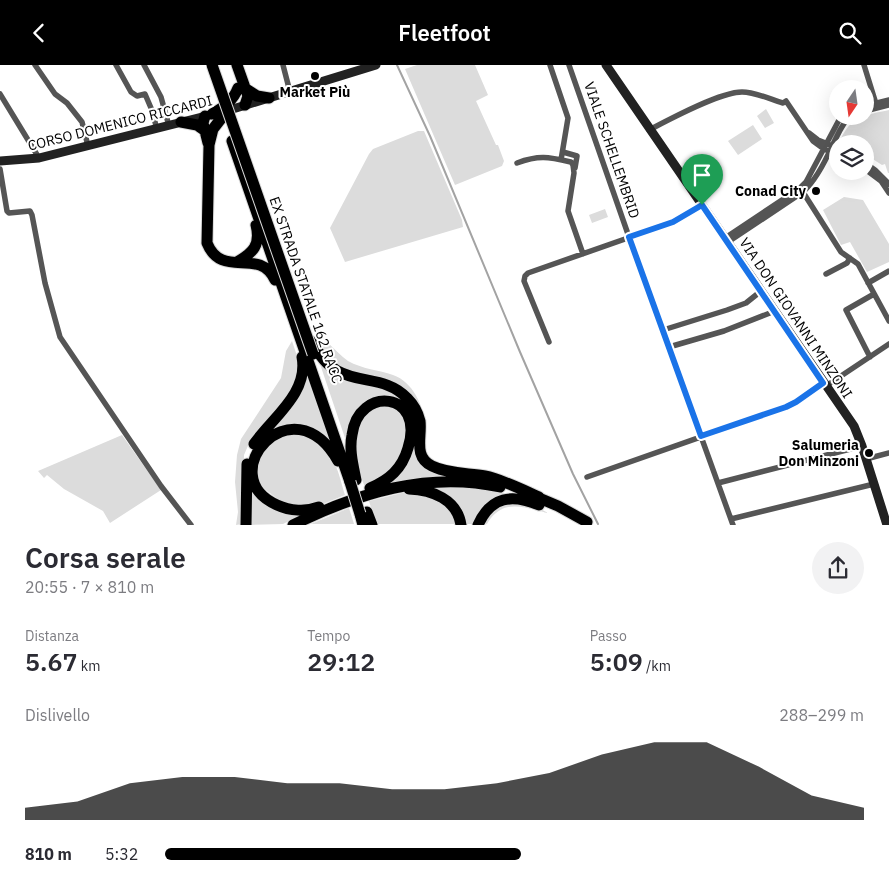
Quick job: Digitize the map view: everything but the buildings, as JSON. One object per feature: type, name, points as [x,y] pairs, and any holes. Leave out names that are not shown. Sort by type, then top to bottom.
[{"type":"highway","name":"EX STRADA STATALE 162 RACC","points":[[207,65],[297,329],[353,481]]},
{"type":"highway","name":"EX STRADA STATALE 162 RACC","points":[[212,65],[315,353],[363,519],[371,525]]},
{"type":"highway","points":[[237,67],[242,88],[248,96],[246,105]]},
{"type":"highway","points":[[242,88],[257,96],[269,98]]},
{"type":"highway","points":[[242,88],[231,100],[209,115],[203,123],[208,129],[209,145],[207,243],[213,254],[219,259],[235,263],[253,262],[267,268],[274,278],[292,323],[297,329],[304,366],[302,378],[294,396],[252,447],[247,463],[246,525]]},
{"type":"highway","points":[[208,129],[227,111]]},
{"type":"highway","points":[[180,122],[208,129]]},
{"type":"highway","points":[[232,141],[233,151],[258,236],[248,256],[235,263]]},
{"type":"highway","points":[[315,353],[346,376],[393,388],[403,393],[415,409],[420,420],[419,451],[423,459],[432,466],[487,476],[539,497],[586,524]]},
{"type":"highway","points":[[306,525],[334,511],[363,491],[382,483],[390,477],[405,458],[412,430],[407,412],[400,406],[392,402],[382,401],[367,407],[360,413],[352,434],[353,481]]},
{"type":"highway","points":[[346,502],[304,510],[292,510],[270,502],[255,483],[253,472],[256,454],[270,436],[280,431],[291,429],[302,431],[312,434],[328,447],[353,481]]},
{"type":"highway","points":[[293,525],[368,494],[413,483],[444,481],[490,485],[539,497]]},
{"type":"highway","points":[[368,494],[385,494],[408,489],[432,492],[447,500],[457,512],[461,525]]},
{"type":"highway","points":[[520,492],[559,513]]},
{"type":"highway","points":[[478,525],[490,507],[507,499],[528,501],[586,524]]},
{"type":"street","points":[[35,65],[55,94],[67,103],[82,123],[88,146]]},
{"type":"street","points":[[116,65],[130,92],[137,96],[144,94],[157,129]]},
{"type":"street","points":[[144,65],[161,97],[169,126]]},
{"type":"street","points":[[283,65],[290,92]]},
{"type":"street","name":"CORSO DOMENICO RICCARDI","points":[[0,161],[39,158],[169,126],[227,111],[376,65]]},
{"type":"street","points":[[550,65],[568,118],[561,160]]},
{"type":"street","name":"VIALE SCHELLEMBRID","points":[[569,65],[731,523]]},
{"type":"street","points":[[864,65],[877,105]]},
{"type":"street","name":"VIA DON GIOVANNI MINZONI","points":[[608,66],[649,130],[854,426],[888,525]]},
{"type":"street","points":[[649,130],[708,102],[736,92],[744,92],[783,103],[786,101],[805,130],[829,146]]},
{"type":"street","points":[[0,93],[39,158]]},
{"type":"street","points":[[874,106],[889,100]]},
{"type":"street","points":[[874,105],[889,105]]},
{"type":"street","points":[[726,240],[813,181],[829,149]]},
{"type":"street","points":[[562,152],[576,156],[568,211],[583,254]]},
{"type":"street","points":[[517,163],[535,157],[561,160],[571,163],[575,168]]},
{"type":"street","points":[[0,169],[7,211],[9,213],[30,211],[32,215],[45,283],[60,337],[191,525]]},
{"type":"street","points":[[874,169],[889,184]]},
{"type":"street","points":[[874,176],[881,181],[889,193]]},
{"type":"street","points":[[802,190],[841,252],[858,264],[889,321]]},
{"type":"street","points":[[549,342],[524,281],[528,273],[673,222],[702,205]]},
{"type":"street","points":[[826,274],[847,263],[850,258]]},
{"type":"street","points":[[868,283],[889,271]]},
{"type":"street","points":[[663,330],[746,303],[761,291]]},
{"type":"street","points":[[870,357],[846,310],[874,294]]},
{"type":"street","points":[[669,347],[704,338],[775,311]]},
{"type":"street","points":[[587,477],[786,407],[889,344]]},
{"type":"street","points":[[718,483],[862,446]]},
{"type":"street","points":[[866,459],[889,453]]},
{"type":"street","points":[[731,523],[874,484]]},
{"type":"shaded area","points":[[417,65],[475,65],[488,95],[476,101],[496,145],[498,145],[504,161],[502,166],[455,185],[405,69]]},
{"type":"shaded area","points":[[766,109],[774,123],[765,128],[757,116]]},
{"type":"shaded area","points":[[889,110],[889,173],[885,164],[882,165],[874,160],[874,135],[843,135],[850,125],[874,125],[874,113]]},
{"type":"shaded area","points":[[753,125],[762,139],[738,155],[728,141]]},
{"type":"shaded area","points":[[418,131],[424,131],[462,220],[463,227],[345,262],[330,228],[369,154],[373,149]]},
{"type":"shaded area","points":[[844,197],[863,200],[889,244],[889,262],[867,272],[850,242],[841,245],[823,210]]},
{"type":"shaded area","points":[[605,209],[608,217],[592,223],[589,215]]},
{"type":"shaded area","points":[[292,341],[299,362],[293,390],[250,441],[244,455],[242,524],[236,525],[238,512],[235,482],[237,455],[241,439],[281,378],[286,351]]},
{"type":"shaded area","points":[[328,343],[348,361],[359,366],[393,375],[406,383],[416,395],[422,409],[425,424],[411,397],[345,373],[316,345]]},
{"type":"shaded area","points":[[320,364],[339,377],[381,387],[397,394],[410,408],[414,418],[416,447],[418,456],[423,464],[435,472],[468,477],[426,478],[385,485],[406,459],[414,435],[410,416],[399,404],[384,399],[368,403],[354,417],[347,444]]},
{"type":"shaded area","points":[[306,375],[333,449],[322,437],[272,432],[251,481],[301,515],[283,524],[248,525],[248,463],[253,448]]},
{"type":"shaded area","points":[[379,405],[395,408],[407,422],[400,461],[378,482],[365,488],[354,449],[360,419]]},
{"type":"shaded area","points":[[300,433],[321,445],[330,455],[337,468],[345,495],[318,506],[289,507],[259,485],[256,463],[274,438]]},
{"type":"shaded area","points":[[122,435],[161,490],[110,523],[103,511],[64,489],[47,475],[44,478],[38,471]]},
{"type":"shaded area","points":[[444,485],[490,490],[512,495],[474,524],[464,524],[428,487]]},
{"type":"shaded area","points":[[406,492],[445,502],[458,524],[376,524],[369,501]]},
{"type":"shaded area","points":[[503,503],[537,507],[548,513],[522,507],[506,508],[499,510],[487,524],[482,525],[484,519]]},
{"type":"shaded area","points":[[349,508],[354,524],[311,524]]},
{"type":"waterway","points":[[397,65],[430,136],[573,474],[598,524]]},
{"type":"place","name":"Market Più","points":[[315,76]]},
{"type":"place","name":"Conad City","points":[[816,191]]},
{"type":"place","name":"Salumeria Don Minzoni","points":[[869,453]]},
{"type":"route","points":[[702,205],[823,383],[786,407],[701,436],[629,237],[680,219],[702,205]]}]
